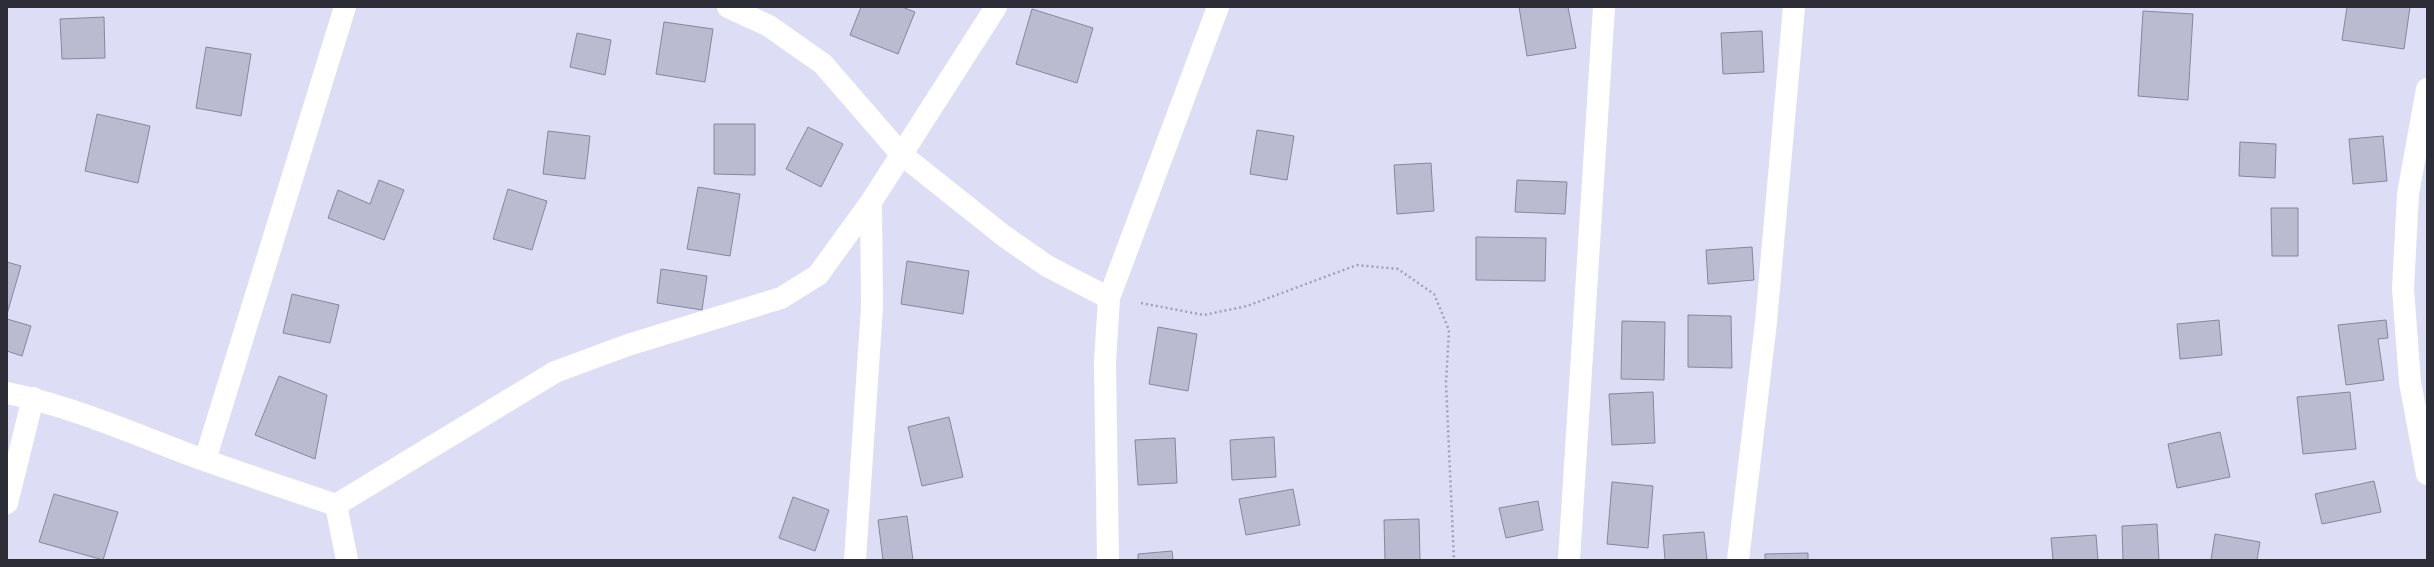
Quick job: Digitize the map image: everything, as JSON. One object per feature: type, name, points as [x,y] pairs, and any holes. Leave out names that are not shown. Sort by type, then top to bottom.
[{"type":"street","points":[[205,460],[345,7]]},
{"type":"street","points":[[728,7],[769,26],[823,64],[901,154],[1004,236],[1047,266],[1109,298]]},
{"type":"street","points":[[336,505],[555,372],[628,345],[781,298],[818,275],[871,202],[996,7]]},
{"type":"street","points":[[1108,560],[1105,362],[1109,298],[1218,7]]},
{"type":"street","points":[[1569,560],[1604,7]]},
{"type":"street","points":[[1738,560],[1766,322],[1794,7]]},
{"type":"street","points":[[2427,89],[2408,194],[2403,289],[2410,382],[2427,474]]},
{"type":"street","points":[[855,560],[872,307],[871,202]]},
{"type":"street","points":[[7,393],[33,398],[336,505]]},
{"type":"street","points":[[7,502],[33,398]]},
{"type":"street","points":[[336,505],[347,560]]},
{"type":"path","points":[[1109,298],[1204,315],[1247,306],[1358,265],[1398,269],[1434,294],[1449,330],[1446,383],[1454,560]]},
{"type":"building","points":[[861,7],[902,7],[915,12],[898,54],[850,35]]},
{"type":"building","points":[[1519,7],[1568,7],[1576,48],[1527,56]]},
{"type":"building","points":[[2347,7],[2410,7],[2404,49],[2342,40]]},
{"type":"building","points":[[1032,9],[1093,28],[1077,83],[1016,64]]},
{"type":"building","points":[[2143,11],[2193,14],[2188,100],[2138,96]]},
{"type":"building","points":[[104,17],[105,58],[62,59],[60,19]]},
{"type":"building","points":[[664,22],[713,29],[705,82],[656,74]]},
{"type":"building","points":[[1762,31],[1764,72],[1723,74],[1721,33]]},
{"type":"building","points":[[577,33],[611,40],[605,75],[570,67]]},
{"type":"building","points":[[206,47],[251,54],[241,116],[196,108]]},
{"type":"building","points":[[97,114],[150,126],[138,183],[85,171]]},
{"type":"building","points":[[714,124],[755,124],[755,175],[714,174]]},
{"type":"building","points":[[808,127],[843,144],[821,187],[786,169]]},
{"type":"building","points":[[1257,130],[1294,136],[1287,180],[1250,174]]},
{"type":"building","points":[[548,131],[590,136],[585,179],[543,174]]},
{"type":"building","points":[[2383,136],[2387,181],[2353,184],[2349,139]]},
{"type":"building","points":[[2240,142],[2276,144],[2275,178],[2239,176]]},
{"type":"building","points":[[1431,163],[1434,211],[1397,214],[1394,165]]},
{"type":"building","points":[[379,180],[404,190],[384,240],[328,218],[338,190],[370,204]]},
{"type":"building","points":[[1517,180],[1567,182],[1565,214],[1515,212]]},
{"type":"building","points":[[698,187],[740,194],[730,256],[687,249]]},
{"type":"building","points":[[508,189],[547,201],[532,250],[493,239]]},
{"type":"building","points":[[2271,208],[2298,208],[2298,256],[2272,256]]},
{"type":"building","points":[[1476,237],[1546,238],[1545,281],[1476,280]]},
{"type":"building","points":[[1752,247],[1754,280],[1708,284],[1706,250]]},
{"type":"building","points":[[907,261],[969,271],[963,314],[901,304]]},
{"type":"building","points":[[7,262],[21,266],[7,314]]},
{"type":"building","points":[[661,269],[707,276],[702,310],[657,303]]},
{"type":"building","points":[[292,294],[339,305],[330,343],[283,333]]},
{"type":"building","points":[[1688,315],[1731,316],[1732,368],[1688,367]]},
{"type":"building","points":[[7,319],[31,326],[22,356],[7,351]]},
{"type":"building","points":[[2219,320],[2222,355],[2180,359],[2177,324]]},
{"type":"building","points":[[2386,320],[2388,338],[2378,339],[2384,380],[2346,385],[2338,325]]},
{"type":"building","points":[[1622,321],[1665,322],[1664,380],[1621,379]]},
{"type":"building","points":[[1158,327],[1197,334],[1188,391],[1149,384]]},
{"type":"building","points":[[279,376],[327,395],[315,459],[255,435]]},
{"type":"building","points":[[1653,392],[1655,443],[1612,445],[1609,394]]},
{"type":"building","points":[[2350,392],[2356,449],[2303,454],[2297,397]]},
{"type":"building","points":[[949,417],[963,477],[922,486],[908,427]]},
{"type":"building","points":[[2220,432],[2230,477],[2177,488],[2168,444]]},
{"type":"building","points":[[1274,437],[1276,477],[1232,480],[1230,440]]},
{"type":"building","points":[[1175,438],[1177,483],[1138,485],[1135,440]]},
{"type":"building","points":[[2374,481],[2381,512],[2322,524],[2315,494]]},
{"type":"building","points":[[1612,482],[1653,486],[1648,548],[1607,544]]},
{"type":"building","points":[[1293,489],[1300,525],[1246,535],[1239,499]]},
{"type":"building","points":[[54,494],[118,512],[103,560],[39,542]]},
{"type":"building","points":[[793,497],[829,510],[815,551],[779,538]]},
{"type":"building","points":[[1538,501],[1543,530],[1506,538],[1499,508]]},
{"type":"building","points":[[907,516],[913,560],[883,560],[878,520]]},
{"type":"building","points":[[1419,519],[1420,560],[1385,560],[1384,520]]},
{"type":"building","points":[[2157,524],[2159,560],[2123,560],[2122,526]]},
{"type":"building","points":[[1704,532],[1707,560],[1665,560],[1663,535]]},
{"type":"building","points":[[2215,534],[2260,542],[2257,560],[2211,560]]},
{"type":"building","points":[[2096,535],[2098,560],[2053,560],[2051,538]]},
{"type":"building","points":[[1172,551],[1173,560],[1138,560],[1138,554]]},
{"type":"building","points":[[1808,553],[1808,560],[1765,560],[1765,554]]}]
